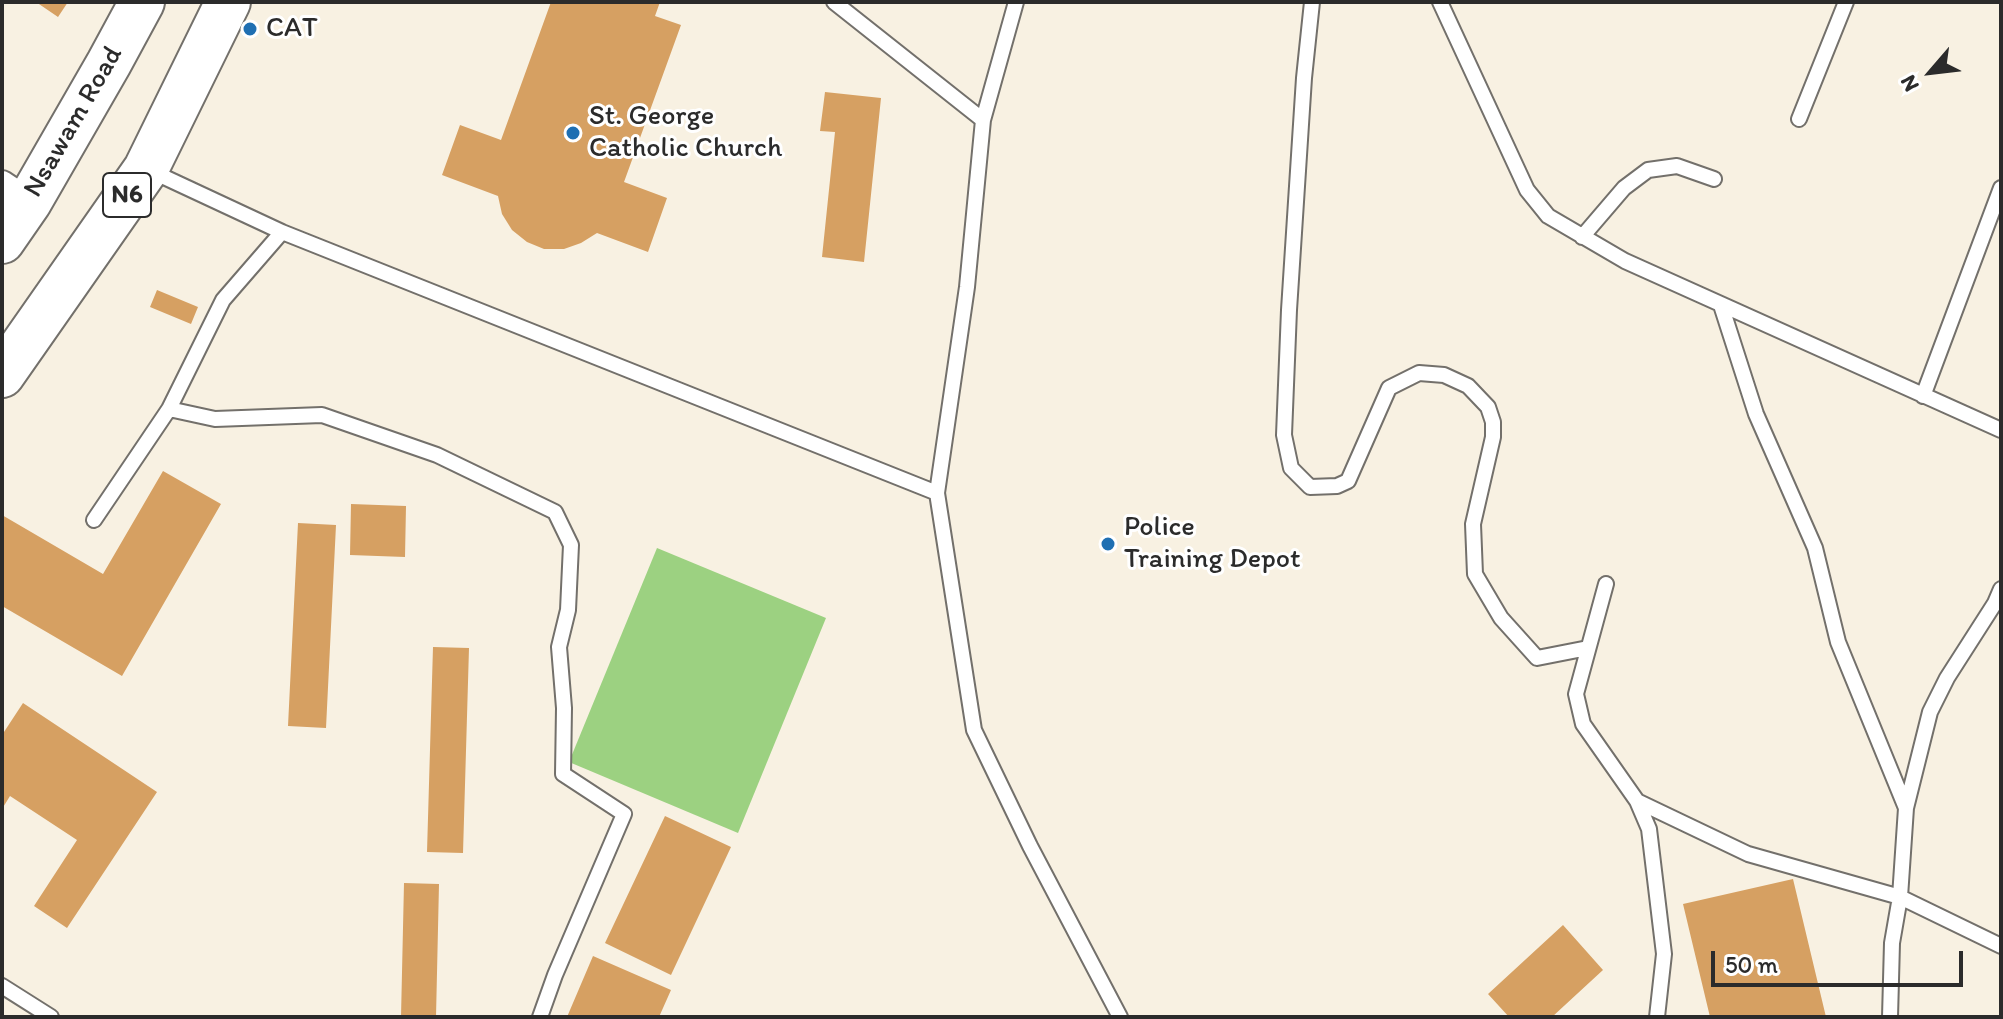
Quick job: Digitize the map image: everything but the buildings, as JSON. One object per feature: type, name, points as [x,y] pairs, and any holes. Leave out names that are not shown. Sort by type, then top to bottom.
[{"type":"highway","name":"Nsawam Road","points":[[2,241],[15,193],[109,63],[142,2]]},
{"type":"highway","name":"N6","points":[[2,375],[146,169],[228,2]]},
{"type":"lane","points":[[834,2],[983,120]]},
{"type":"lane","points":[[1016,2],[983,120],[967,287],[937,493],[974,730],[1030,846],[1120,1017]]},
{"type":"lane","points":[[1312,2],[1289,310],[1284,435],[1291,468],[1310,487],[1337,486],[1348,481],[1389,388],[1419,373],[1444,375],[1468,386],[1488,407],[1493,422],[1493,437],[1473,524],[1475,574],[1501,618],[1537,658],[1588,648]]},
{"type":"lane","points":[[1440,2],[1527,190],[1548,216],[1625,261],[2001,430]]},
{"type":"lane","points":[[1799,119],[1846,2]]},
{"type":"lane","points":[[1582,237],[1624,188],[1648,170],[1677,166],[1714,179]]},
{"type":"lane","points":[[146,169],[282,232],[937,493]]},
{"type":"lane","points":[[1923,396],[2001,188]]},
{"type":"lane","points":[[94,520],[169,409],[223,300],[282,232]]},
{"type":"lane","points":[[1721,305],[1756,414],[1815,548],[1838,642],[1906,808]]},
{"type":"lane","points":[[169,409],[215,419],[322,415],[437,455],[555,512],[571,545],[568,610],[559,647],[564,708],[563,774],[624,814],[540,1017]]},
{"type":"lane","points":[[1606,584],[1576,694],[1583,724],[1637,801],[1649,829],[1664,954],[1657,1017]]},
{"type":"lane","points":[[1890,1017],[1892,943],[1900,897],[1906,808],[1930,712],[2001,589]]},
{"type":"lane","points":[[1637,801],[1748,854],[1900,897],[2001,946]]},
{"type":"lane","points":[[2,986],[48,1016]]},
{"type":"green space","points":[[657,548],[826,618],[738,833],[569,762]]},
{"type":"place","name":"CAT","points":[[250,29]]},
{"type":"place","name":"St. George Catholic Church","points":[[573,133]]},
{"type":"place","name":"Police Training Depot","points":[[1108,544]]}]
